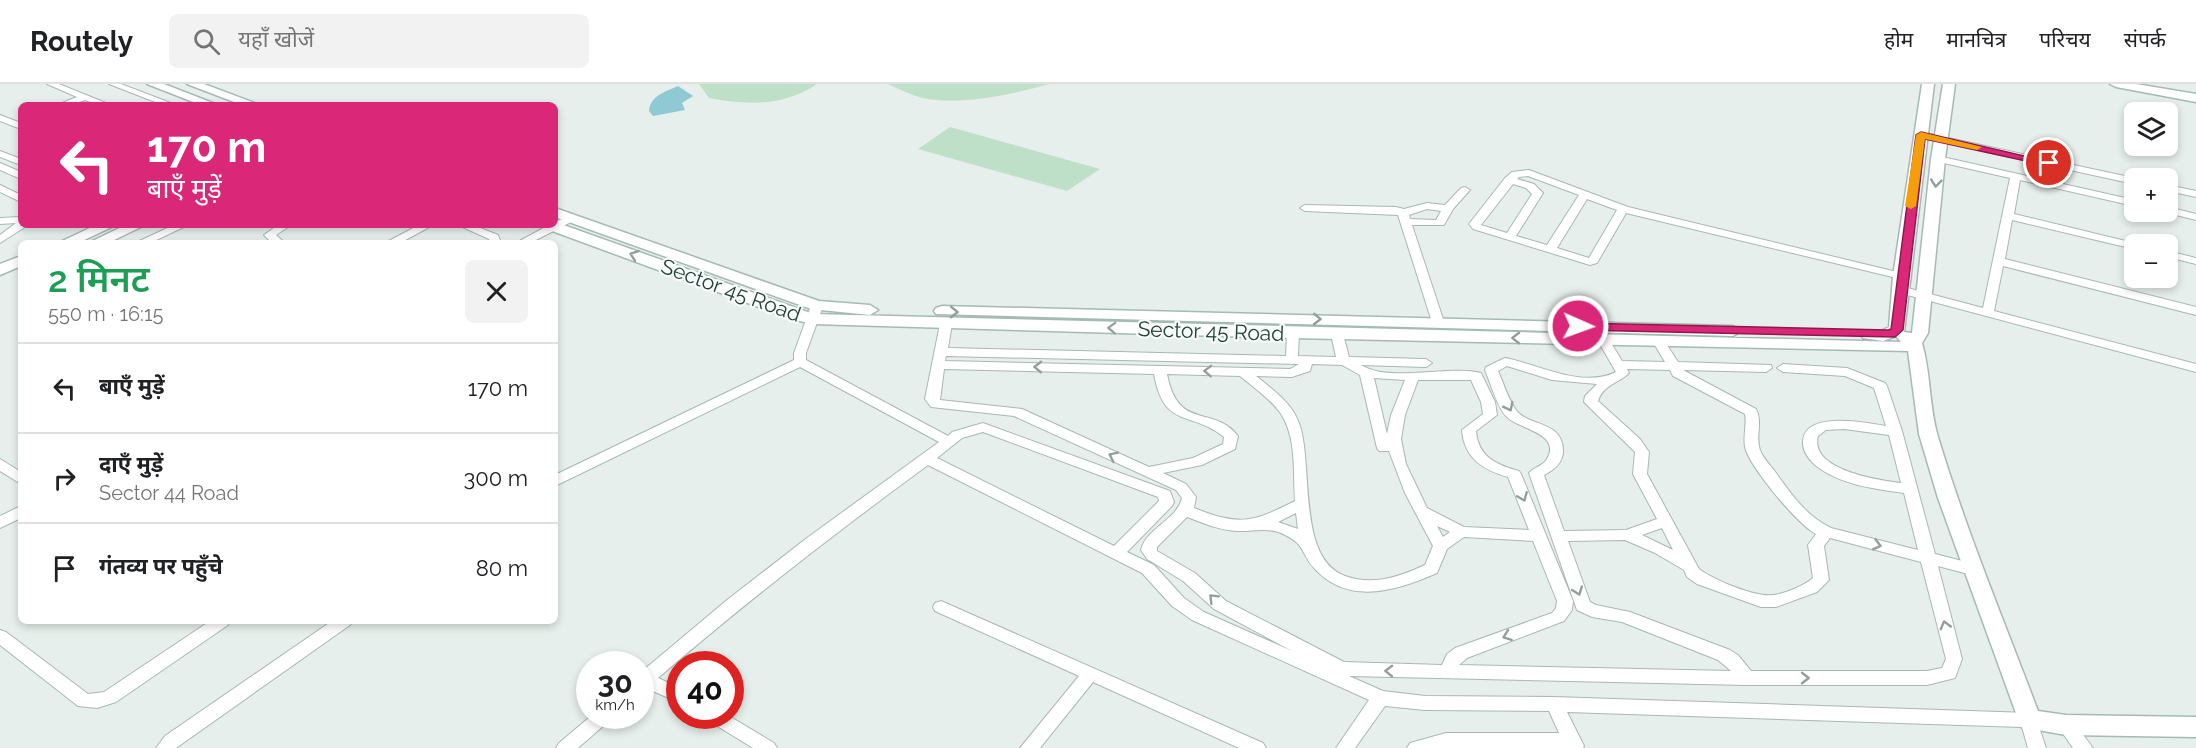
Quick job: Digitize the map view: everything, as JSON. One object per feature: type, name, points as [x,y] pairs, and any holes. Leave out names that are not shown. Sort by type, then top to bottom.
[{"type":"street","points":[[51,84],[98,102]]},
{"type":"street","points":[[113,84],[163,102]]},
{"type":"street","points":[[153,84],[204,102]]},
{"type":"street","points":[[193,84],[245,102]]},
{"type":"street","points":[[1914,343],[1889,338],[1900,283],[1928,84]]},
{"type":"street","points":[[1949,84],[1943,140],[1938,159],[1925,296],[1920,333],[1914,343],[1919,361],[1928,434],[1972,569],[2029,720],[2037,748]]},
{"type":"street","points":[[2116,84],[2196,98]]},
{"type":"street","points":[[2151,84],[2196,92]]},
{"type":"street","points":[[71,102],[86,97]]},
{"type":"street","points":[[1921,135],[2124,179]]},
{"type":"street","points":[[0,154],[18,161]]},
{"type":"street","points":[[1938,159],[2124,201]]},
{"type":"street","points":[[0,166],[18,175]]},
{"type":"street","points":[[1624,209],[1616,218],[1593,261],[1584,261],[1509,238],[1474,224],[1509,180],[1516,174],[1529,173],[1624,209],[1873,269],[1925,296],[2196,369]]},
{"type":"street","points":[[1988,313],[2016,176]]},
{"type":"street","points":[[1509,180],[1530,186],[1538,193],[1509,238]]},
{"type":"street","points":[[0,188],[18,197]]},
{"type":"street","points":[[1404,217],[1440,223],[1448,208],[1465,190]]},
{"type":"street","points":[[2178,190],[2196,194]]},
{"type":"street","points":[[1550,250],[1584,195]]},
{"type":"street","points":[[1404,217],[1427,206],[1448,208]]},
{"type":"street","points":[[1305,208],[1396,210],[1404,217],[1438,322]]},
{"type":"street","points":[[2178,212],[2196,217]]},
{"type":"street","points":[[2008,216],[2124,244]]},
{"type":"street","name":"Sector 45 Road","points":[[558,220],[572,218],[815,312],[946,324],[1659,342],[1889,338]]},
{"type":"street","points":[[0,220],[18,220]]},
{"type":"street","name":"Sector 45 Road","points":[[558,223],[797,316],[815,312],[858,309],[1438,322],[1889,338]]},
{"type":"street","points":[[0,240],[18,227]]},
{"type":"street","points":[[72,240],[102,228]]},
{"type":"street","points":[[101,240],[131,228]]},
{"type":"street","points":[[148,240],[176,228]]},
{"type":"street","points":[[275,240],[269,235],[281,228]]},
{"type":"street","points":[[397,240],[422,228]]},
{"type":"street","points":[[471,228],[494,237],[494,240]]},
{"type":"street","points":[[526,240],[542,228]]},
{"type":"street","points":[[2178,256],[2196,261]]},
{"type":"street","points":[[1999,261],[2196,311]]},
{"type":"street","points":[[0,270],[18,262]]},
{"type":"street","points":[[0,282],[18,274]]},
{"type":"street","points":[[800,362],[800,353],[815,312]]},
{"type":"street","points":[[946,324],[942,358],[932,399],[936,404],[1017,412],[1181,487],[1189,497],[1185,510],[1150,545],[1149,550],[1189,577],[1220,605],[1341,668],[1746,678],[1928,678],[1949,673],[1954,659],[1895,431],[1882,390],[1875,383],[1846,372],[1783,368]]},
{"type":"street","points":[[1292,359],[1293,333]]},
{"type":"street","points":[[1337,334],[1343,360],[1366,372],[1384,376],[1476,376],[1488,402],[1490,415],[1468,430],[1472,450],[1490,466],[1514,474],[1564,601],[1564,610],[1558,617],[1461,653],[1453,658],[1447,672]]},
{"type":"street","points":[[1604,341],[1623,373],[1609,380],[1592,396],[1591,402],[1635,442],[1643,458],[1638,469],[1640,474],[1687,566]]},
{"type":"street","points":[[1659,342],[1672,366],[1682,376],[1751,412],[1754,419],[1750,443],[1754,453],[1802,516],[1826,532],[1972,569]]},
{"type":"street","points":[[942,358],[1166,365],[1245,373],[1292,374],[1305,369],[1306,359]]},
{"type":"street","points":[[1166,365],[1292,359],[1426,363]]},
{"type":"street","points":[[800,362],[949,442]]},
{"type":"street","points":[[558,480],[800,362]]},
{"type":"street","points":[[1609,380],[1559,377],[1533,372],[1509,362],[1491,370],[1511,414],[1534,423],[1554,441],[1556,457],[1550,466],[1536,473],[1583,606],[1587,609],[1624,616],[1724,655],[1732,660],[1746,678]]},
{"type":"street","points":[[1147,472],[1197,462],[1230,446],[1231,436],[1224,428],[1174,408],[1166,397],[1166,365]]},
{"type":"street","points":[[1618,365],[1766,368]]},
{"type":"street","points":[[1366,372],[1384,448]]},
{"type":"street","points":[[1245,373],[1292,420],[1297,439],[1302,504],[1312,557],[1326,573],[1340,583],[1365,587],[1399,584],[1431,569],[1441,546],[1461,532]]},
{"type":"street","points":[[1413,376],[1398,414],[1394,440],[1404,472],[1441,546]]},
{"type":"street","points":[[1895,431],[1833,426],[1818,429],[1809,442],[1812,452],[1819,461],[1845,475],[1873,484],[1910,489]]},
{"type":"street","points":[[654,672],[803,548],[928,459],[957,435],[983,427],[1165,494],[1167,502],[1116,553]]},
{"type":"street","points":[[928,459],[1148,569],[1178,602],[1198,616],[1381,698],[1425,703],[1554,704],[2029,720],[2066,725],[2196,727]]},
{"type":"street","points":[[0,464],[18,477]]},
{"type":"street","points":[[1262,524],[1302,504]]},
{"type":"street","points":[[0,507],[12,516]]},
{"type":"street","points":[[1185,510],[1230,526],[1262,524],[1289,530],[1309,543]]},
{"type":"street","points":[[1423,512],[1461,532],[1539,536]]},
{"type":"street","points":[[1558,536],[1627,535],[1664,522]]},
{"type":"street","points":[[1627,535],[1660,549],[1687,566],[1703,580],[1748,597],[1776,601],[1811,588],[1821,580],[1816,545],[1826,532]]},
{"type":"street","points":[[941,607],[1257,748]]},
{"type":"street","points":[[0,636],[84,701],[97,701],[110,697],[218,624]]},
{"type":"street","points":[[165,748],[171,741],[340,624]]},
{"type":"street","points":[[1029,748],[1091,673]]},
{"type":"street","points":[[1345,748],[1381,698]]},
{"type":"street","points":[[1416,748],[1446,741],[1574,744],[1554,704]]},
{"type":"street","points":[[2066,725],[2084,748]]},
{"type":"street","points":[[565,748],[588,729]]},
{"type":"street","points":[[737,729],[768,748]]},
{"type":"green space","points":[[699,84],[817,84],[791,97],[751,103],[709,98]]},
{"type":"green space","points":[[888,84],[1049,84],[1020,92],[953,101],[923,98]]},
{"type":"green space","points":[[950,127],[1100,169],[1067,191],[918,149]]},
{"type":"water","points":[[678,86],[693,96],[682,103],[685,110],[653,116],[649,111],[652,101]]},
{"type":"slow traffic","points":[[1911,206],[1921,135],[1977,147]]},
{"type":"route","points":[[1578,326],[1883,336],[1891,334],[1897,330],[1901,276],[1921,135],[2049,163]]}]
